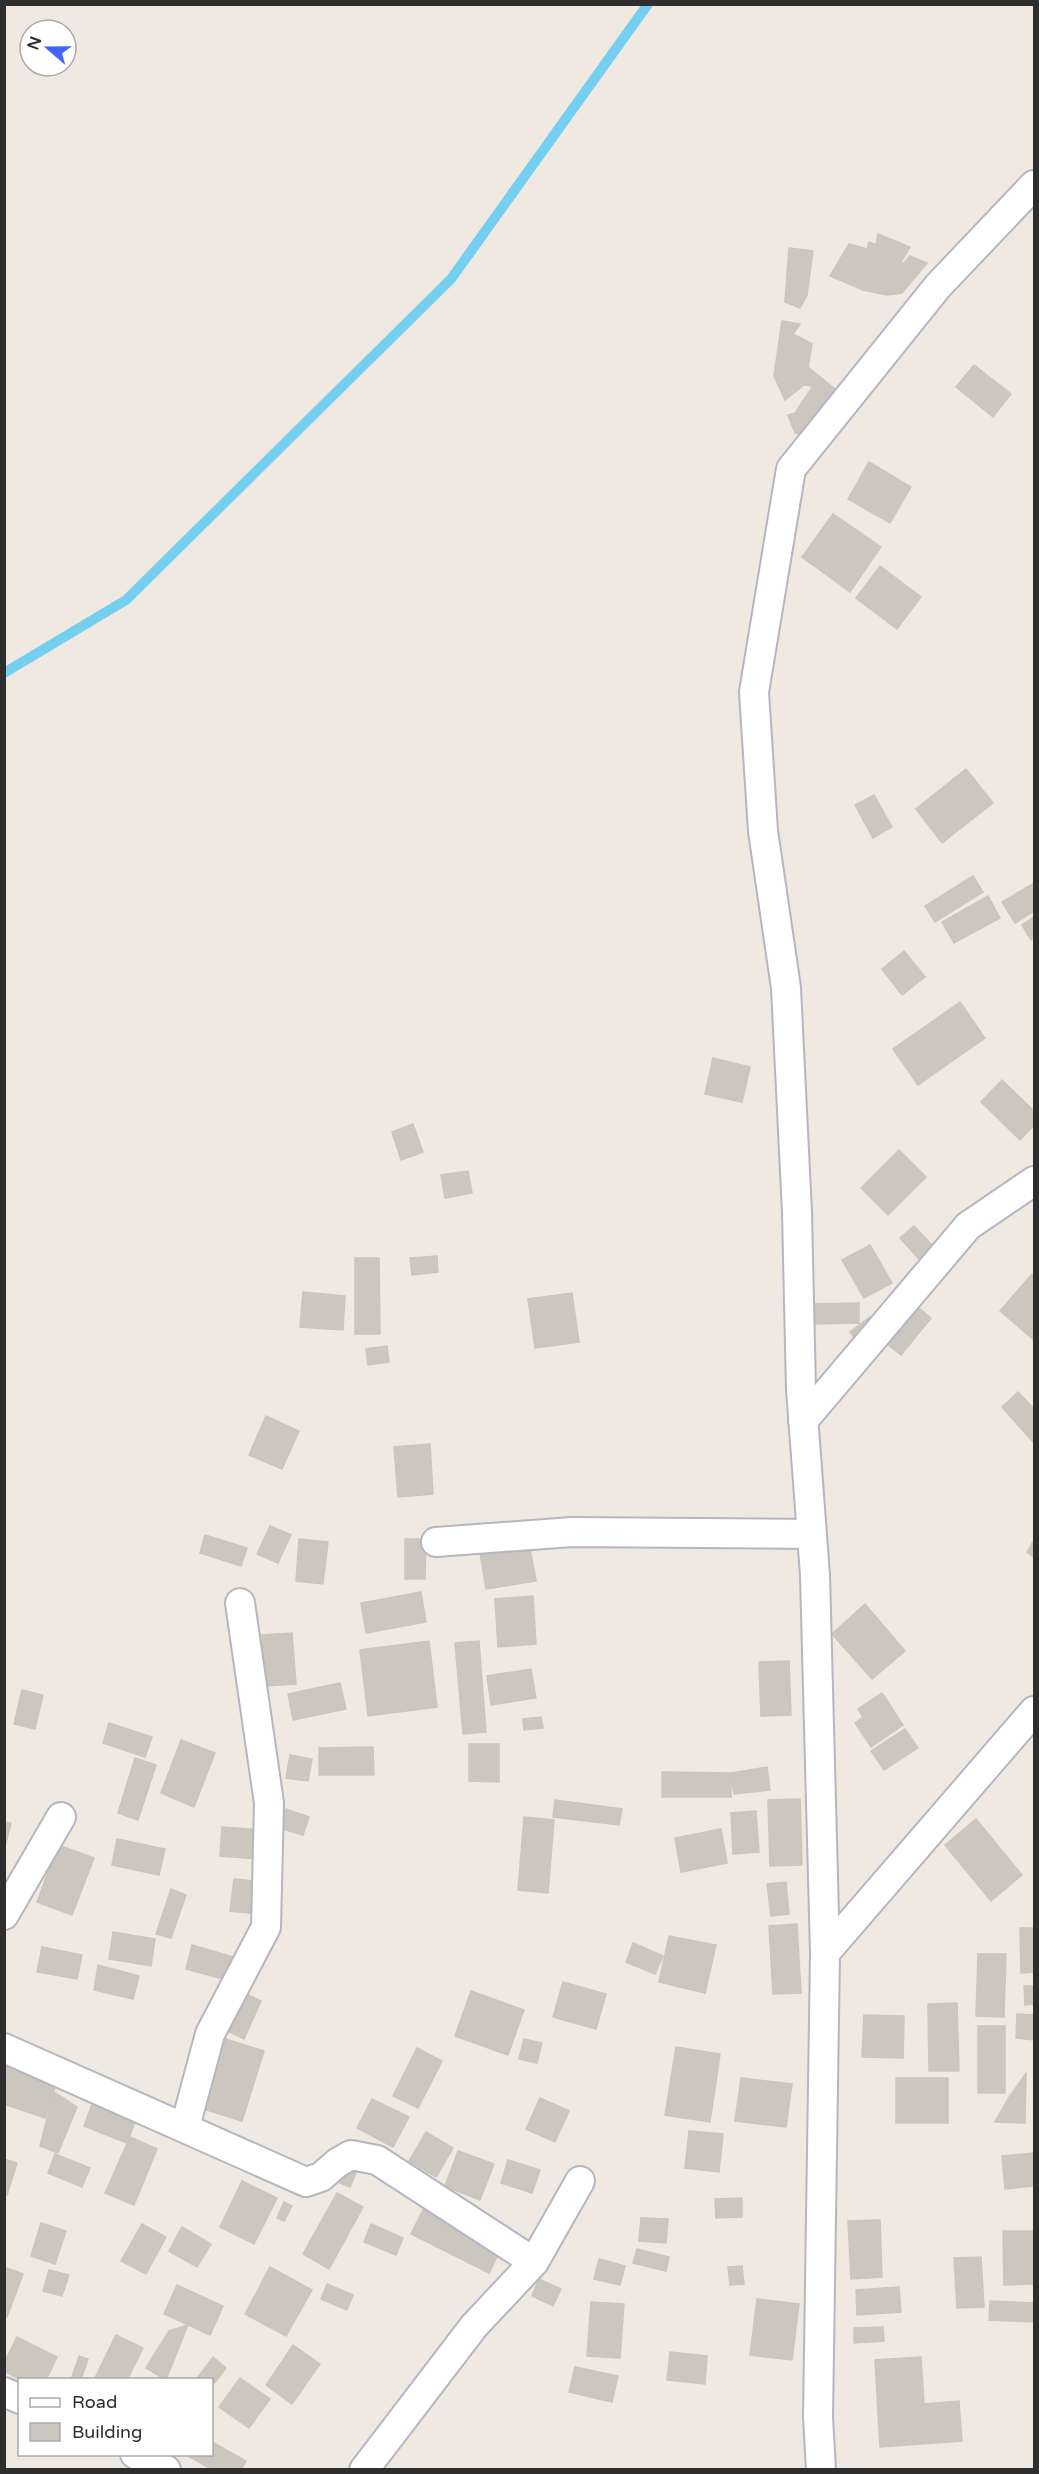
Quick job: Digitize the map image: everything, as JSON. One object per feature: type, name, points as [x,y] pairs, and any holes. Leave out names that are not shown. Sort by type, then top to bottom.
[{"type":"street","points":[[821,2469],[818,2417],[825,1953],[815,1575],[803,1421],[786,988],[764,831],[754,692],[791,469],[938,286],[1035,184]]},
{"type":"street","points":[[803,1421],[968,1226],[1035,1181]]},
{"type":"street","points":[[436,1542],[572,1532],[811,1534]]},
{"type":"street","points":[[185,2127],[210,2034],[266,1927],[269,1803],[240,1603]]},
{"type":"street","points":[[825,1953],[1035,1711]]},
{"type":"street","points":[[4,1915],[62,1817]]},
{"type":"street","points":[[4,2048],[306,2182],[321,2177],[351,2155],[377,2160],[534,2262]]},
{"type":"street","points":[[364,2469],[474,2326],[534,2262],[580,2181]]},
{"type":"street","points":[[4,2392],[18,2398]]},
{"type":"street","points":[[139,2456],[166,2469]]},
{"type":"building","points":[[878,234],[910,247],[901,262],[903,264],[910,256],[927,263],[902,293],[887,295],[863,290],[830,276],[849,244],[867,249],[869,242],[876,245]]},
{"type":"building","points":[[789,248],[813,251],[807,295],[800,308],[785,302]]},
{"type":"building","points":[[782,321],[800,324],[793,334],[812,344],[808,367],[841,394],[805,434],[795,433],[788,415],[795,413],[813,386],[804,385],[785,400],[774,376]]},
{"type":"building","points":[[974,365],[1011,394],[993,417],[956,387]]},
{"type":"building","points":[[869,462],[911,487],[890,523],[848,499]]},
{"type":"building","points":[[833,514],[881,547],[850,592],[802,557]]},
{"type":"building","points":[[880,566],[921,597],[897,629],[856,598]]},
{"type":"building","points":[[966,769],[993,803],[942,843],[916,809]]},
{"type":"building","points":[[874,795],[892,827],[873,838],[855,805]]},
{"type":"building","points":[[973,876],[983,892],[935,922],[925,906]]},
{"type":"building","points":[[1034,883],[1034,911],[1015,923],[1002,902]]},
{"type":"building","points":[[988,896],[1000,918],[954,943],[942,922]]},
{"type":"building","points":[[1034,917],[1034,937],[1031,940],[1022,925]]},
{"type":"building","points":[[904,951],[925,977],[902,995],[882,969]]},
{"type":"building","points":[[960,1002],[985,1038],[918,1085],[893,1049]]},
{"type":"building","points":[[713,1058],[750,1067],[742,1102],[705,1094]]},
{"type":"building","points":[[1002,1080],[1034,1111],[1034,1125],[1020,1140],[981,1102]]},
{"type":"building","points":[[413,1124],[423,1152],[401,1160],[392,1132]]},
{"type":"building","points":[[899,1150],[926,1177],[888,1215],[861,1188]]},
{"type":"building","points":[[468,1171],[472,1193],[445,1198],[441,1175]]},
{"type":"building","points":[[914,1226],[943,1257],[929,1270],[900,1238]]},
{"type":"building","points":[[870,1245],[892,1283],[864,1298],[842,1260]]},
{"type":"building","points":[[437,1256],[438,1272],[412,1275],[410,1258]]},
{"type":"building","points":[[355,1258],[379,1258],[380,1334],[355,1334]]},
{"type":"building","points":[[1032,1274],[1034,1276],[1034,1340],[1000,1311]]},
{"type":"building","points":[[303,1292],[345,1296],[343,1330],[300,1327]]},
{"type":"building","points":[[572,1293],[579,1342],[535,1348],[528,1299]]},
{"type":"building","points":[[859,1303],[859,1323],[810,1324],[809,1304]]},
{"type":"building","points":[[914,1304],[931,1318],[901,1355],[883,1341]]},
{"type":"building","points":[[870,1317],[881,1330],[861,1346],[850,1332]]},
{"type":"building","points":[[387,1346],[389,1362],[368,1365],[366,1349]]},
{"type":"building","points":[[1018,1392],[1034,1409],[1034,1443],[1002,1407]]},
{"type":"building","points":[[266,1416],[299,1431],[282,1469],[249,1455]]},
{"type":"building","points":[[430,1444],[433,1494],[398,1497],[394,1447]]},
{"type":"building","points":[[270,1526],[291,1535],[278,1563],[257,1554]]},
{"type":"building","points":[[205,1535],[247,1548],[241,1566],[200,1553]]},
{"type":"building","points":[[299,1539],[328,1542],[323,1584],[296,1581]]},
{"type":"building","points":[[405,1539],[426,1539],[425,1579],[405,1579]]},
{"type":"building","points":[[1034,1540],[1034,1557],[1027,1552]]},
{"type":"building","points":[[529,1543],[536,1581],[486,1589],[480,1552]]},
{"type":"building","points":[[421,1592],[426,1622],[366,1633],[361,1603]]},
{"type":"building","points":[[533,1596],[536,1644],[498,1647],[495,1599]]},
{"type":"building","points":[[865,1604],[905,1651],[872,1679],[832,1634]]},
{"type":"building","points":[[292,1633],[296,1684],[265,1686],[262,1635]]},
{"type":"building","points":[[429,1641],[437,1707],[368,1716],[360,1650]]},
{"type":"building","points":[[479,1641],[486,1732],[463,1734],[455,1643]]},
{"type":"building","points":[[789,1661],[791,1715],[761,1716],[759,1662]]},
{"type":"building","points":[[531,1669],[536,1698],[491,1705],[487,1676]]},
{"type":"building","points":[[340,1683],[346,1709],[293,1720],[288,1694]]},
{"type":"building","points":[[22,1690],[43,1695],[35,1729],[14,1724]]},
{"type":"building","points":[[882,1693],[903,1725],[871,1747],[855,1723],[863,1717],[858,1709]]},
{"type":"building","points":[[541,1717],[543,1728],[524,1730],[523,1719]]},
{"type":"building","points":[[109,1723],[152,1737],[145,1757],[103,1743]]},
{"type":"building","points":[[905,1729],[918,1748],[884,1770],[871,1751]]},
{"type":"building","points":[[181,1740],[215,1753],[194,1807],[161,1793]]},
{"type":"building","points":[[469,1744],[499,1744],[499,1782],[469,1781]]},
{"type":"building","points":[[373,1747],[374,1775],[319,1775],[319,1748]]},
{"type":"building","points":[[290,1755],[312,1759],[308,1781],[286,1778]]},
{"type":"building","points":[[135,1758],[156,1765],[138,1820],[118,1813]]},
{"type":"building","points":[[767,1767],[770,1790],[734,1794],[731,1773]]},
{"type":"building","points":[[662,1772],[731,1773],[731,1797],[662,1797]]},
{"type":"building","points":[[800,1799],[802,1865],[770,1866],[768,1800]]},
{"type":"building","points":[[555,1800],[622,1809],[619,1825],[553,1817]]},
{"type":"building","points":[[286,1809],[309,1817],[303,1835],[279,1828]]},
{"type":"building","points":[[756,1811],[759,1852],[733,1854],[731,1813]]},
{"type":"building","points":[[524,1817],[554,1820],[548,1893],[518,1890]]},
{"type":"building","points":[[976,1819],[1022,1875],[991,1901],[945,1845]]},
{"type":"building","points":[[4,1822],[11,1823],[4,1851]]},
{"type":"building","points":[[222,1827],[264,1830],[261,1859],[220,1856]]},
{"type":"building","points":[[721,1829],[727,1863],[681,1872],[675,1838]]},
{"type":"building","points":[[117,1839],[165,1849],[159,1875],[112,1865]]},
{"type":"building","points":[[58,1845],[94,1858],[72,1915],[37,1902]]},
{"type":"building","points":[[234,1879],[262,1882],[258,1914],[230,1911]]},
{"type":"building","points":[[786,1882],[789,1914],[771,1916],[767,1884]]},
{"type":"building","points":[[171,1889],[186,1895],[171,1938],[156,1934]]},
{"type":"building","points":[[797,1924],[801,1993],[773,1994],[769,1926]]},
{"type":"building","points":[[1020,1928],[1034,1928],[1034,1972],[1021,1973]]},
{"type":"building","points":[[113,1932],[155,1939],[151,1966],[109,1959]]},
{"type":"building","points":[[669,1936],[716,1945],[705,1993],[659,1982]]},
{"type":"building","points":[[633,1943],[663,1956],[655,1974],[626,1962]]},
{"type":"building","points":[[192,1945],[237,1958],[231,1981],[186,1969]]},
{"type":"building","points":[[42,1947],[82,1955],[77,1979],[37,1972]]},
{"type":"building","points":[[978,1954],[1006,1954],[1004,2017],[976,2016]]},
{"type":"building","points":[[98,1965],[139,1976],[133,1999],[94,1990]]},
{"type":"building","points":[[563,1982],[606,1994],[596,2029],[553,2017]]},
{"type":"building","points":[[1024,1986],[1034,1986],[1034,2004],[1025,2005]]},
{"type":"building","points":[[235,1989],[261,2001],[244,2039],[218,2026]]},
{"type":"building","points":[[471,1991],[524,2010],[508,2055],[455,2036]]},
{"type":"building","points":[[957,2003],[959,2071],[929,2071],[928,2004]]},
{"type":"building","points":[[1017,2014],[1034,2015],[1034,2040],[1016,2038]]},
{"type":"building","points":[[864,2015],[904,2016],[903,2058],[862,2057]]},
{"type":"building","points":[[978,2026],[1005,2026],[1005,2093],[978,2093]]},
{"type":"building","points":[[219,2037],[264,2051],[242,2121],[197,2107]]},
{"type":"building","points":[[524,2039],[542,2043],[537,2063],[519,2059]]},
{"type":"building","points":[[676,2047],[720,2054],[710,2122],[665,2115]]},
{"type":"building","points":[[417,2048],[442,2061],[418,2108],[393,2096]]},
{"type":"building","points":[[9,2062],[58,2079],[45,2118],[4,2104],[4,2074]]},
{"type":"building","points":[[1026,2073],[1025,2123],[995,2122],[1008,2099]]},
{"type":"building","points":[[741,2078],[792,2084],[786,2127],[735,2121]]},
{"type":"building","points":[[896,2078],[948,2078],[948,2123],[896,2123]]},
{"type":"building","points":[[54,2092],[77,2107],[58,2153],[40,2146]]},
{"type":"building","points":[[540,2098],[569,2111],[555,2142],[526,2129]]},
{"type":"building","points":[[94,2099],[137,2117],[127,2143],[84,2126]]},
{"type":"building","points":[[372,2099],[409,2117],[393,2147],[357,2128]]},
{"type":"building","points":[[689,2131],[723,2134],[719,2172],[685,2168]]},
{"type":"building","points":[[426,2132],[453,2148],[436,2177],[409,2161]]},
{"type":"building","points":[[130,2137],[157,2149],[134,2205],[105,2193]]},
{"type":"building","points":[[458,2151],[494,2164],[480,2200],[445,2186]]},
{"type":"building","points":[[1034,2153],[1034,2186],[1005,2189],[1002,2156]]},
{"type":"building","points":[[55,2154],[90,2168],[82,2187],[48,2173]]},
{"type":"building","points":[[4,2159],[17,2163],[7,2195],[4,2194]]},
{"type":"building","points":[[508,2160],[540,2170],[532,2193],[501,2183]]},
{"type":"building","points":[[359,2166],[350,2187],[330,2179]]},
{"type":"building","points":[[242,2181],[277,2198],[254,2244],[220,2227]]},
{"type":"building","points":[[337,2193],[363,2207],[329,2269],[303,2254]]},
{"type":"building","points":[[742,2198],[742,2217],[716,2218],[715,2199]]},
{"type":"building","points":[[284,2202],[292,2206],[284,2221],[277,2218]]},
{"type":"building","points":[[424,2208],[502,2247],[489,2273],[411,2234]]},
{"type":"building","points":[[641,2218],[668,2219],[666,2243],[639,2241]]},
{"type":"building","points":[[880,2220],[882,2277],[851,2279],[848,2221]]},
{"type":"building","points":[[41,2223],[66,2231],[55,2264],[31,2256]]},
{"type":"building","points":[[142,2224],[166,2237],[146,2274],[121,2261]]},
{"type":"building","points":[[371,2224],[403,2238],[396,2255],[364,2242]]},
{"type":"building","points":[[182,2227],[211,2244],[197,2267],[169,2251]]},
{"type":"building","points":[[1003,2231],[1034,2231],[1034,2284],[1004,2285]]},
{"type":"building","points":[[637,2249],[669,2257],[666,2271],[633,2263]]},
{"type":"building","points":[[981,2257],[984,2307],[957,2308],[954,2258]]},
{"type":"building","points":[[599,2259],[625,2266],[620,2285],[594,2279]]},
{"type":"building","points":[[742,2266],[744,2284],[730,2285],[728,2267]]},
{"type":"building","points":[[4,2267],[23,2274],[7,2317],[4,2316]]},
{"type":"building","points":[[270,2267],[312,2290],[286,2336],[245,2314]]},
{"type":"building","points":[[49,2270],[69,2275],[62,2296],[43,2291]]},
{"type":"building","points":[[539,2279],[561,2289],[553,2306],[532,2296]]},
{"type":"building","points":[[327,2284],[353,2295],[347,2310],[321,2299]]},
{"type":"building","points":[[177,2285],[223,2306],[210,2335],[164,2314]]},
{"type":"building","points":[[899,2287],[901,2312],[857,2315],[856,2290]]},
{"type":"building","points":[[757,2299],[799,2304],[792,2360],[750,2355]]},
{"type":"building","points":[[990,2301],[1034,2303],[1034,2322],[989,2320]]},
{"type":"building","points":[[591,2302],[624,2304],[620,2358],[587,2356]]},
{"type":"building","points":[[188,2325],[167,2378],[163,2378],[146,2368],[169,2331]]},
{"type":"building","points":[[883,2327],[884,2341],[854,2343],[854,2328]]},
{"type":"building","points":[[116,2335],[143,2348],[128,2378],[95,2378]]},
{"type":"building","points":[[17,2337],[57,2357],[47,2378],[18,2378],[4,2371],[4,2363]]},
{"type":"building","points":[[293,2345],[320,2364],[292,2404],[266,2385]]},
{"type":"building","points":[[670,2352],[707,2356],[705,2384],[667,2380]]},
{"type":"building","points":[[79,2356],[88,2359],[82,2378],[72,2378]]},
{"type":"building","points":[[213,2357],[226,2368],[213,2385],[213,2378],[197,2378]]},
{"type":"building","points":[[921,2357],[924,2404],[959,2401],[962,2441],[880,2447],[875,2360]]},
{"type":"building","points":[[575,2367],[618,2376],[612,2402],[569,2392]]},
{"type":"building","points":[[240,2378],[270,2399],[249,2428],[219,2407]]},
{"type":"building","points":[[213,2443],[246,2461],[241,2470],[213,2470],[188,2456],[213,2456]]},
{"type":"waterway","points":[[4,673],[126,600],[451,279],[648,4]]}]
